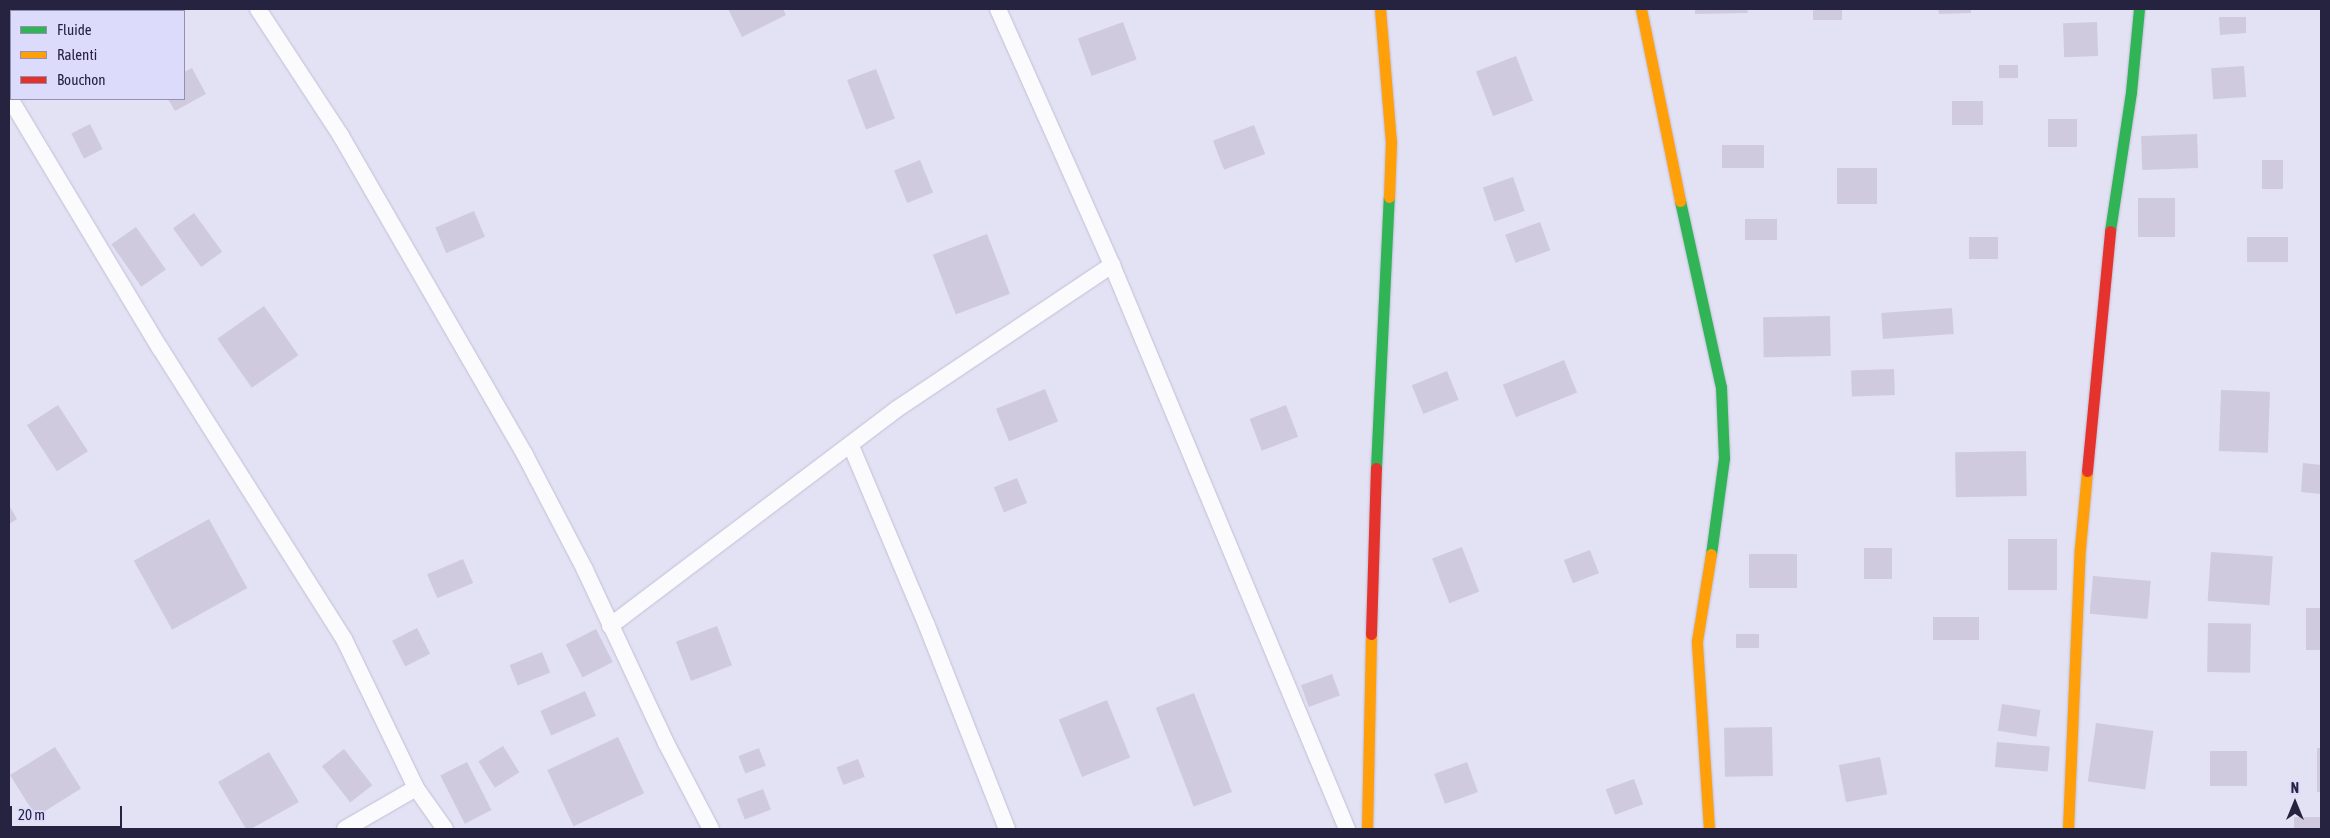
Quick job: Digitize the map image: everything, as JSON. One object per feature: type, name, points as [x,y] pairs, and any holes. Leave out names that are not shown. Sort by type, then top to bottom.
[{"type":"street","points":[[1367,829],[1373,519],[1388,249],[1390,142],[1384,40],[1380,9]]},
{"type":"street","points":[[1641,9],[1689,246],[1721,387],[1724,458],[1716,527],[1697,641],[1709,829]]},
{"type":"street","points":[[2068,829],[2080,548],[2107,254],[2131,92],[2139,9]]},
{"type":"lane","points":[[258,9],[341,136],[439,309],[485,383],[525,454],[666,743],[711,829]]},
{"type":"lane","points":[[998,9],[1112,265],[1347,829]]},
{"type":"lane","points":[[11,100],[160,348],[344,639],[416,788],[445,829]]},
{"type":"lane","points":[[610,626],[897,409],[1112,265]]},
{"type":"lane","points":[[850,446],[927,626],[1007,829]]},
{"type":"lane","points":[[345,829],[416,788]]},
{"type":"building","points":[[728,9],[783,9],[786,15],[742,37]]},
{"type":"building","points":[[1695,9],[1747,9],[1748,13],[1695,14]]},
{"type":"building","points":[[1813,9],[1842,9],[1842,20],[1813,20]]},
{"type":"building","points":[[1938,9],[1971,9],[1971,13],[1939,14]]},
{"type":"building","points":[[2219,17],[2246,17],[2246,33],[2220,35]]},
{"type":"building","points":[[1123,22],[1137,60],[1092,76],[1078,38]]},
{"type":"building","points":[[2097,22],[2098,56],[2064,57],[2063,23]]},
{"type":"building","points":[[1516,56],[1533,101],[1493,116],[1476,71]]},
{"type":"building","points":[[1999,65],[2018,65],[2018,78],[1999,78]]},
{"type":"building","points":[[2244,66],[2246,97],[2213,99],[2211,68]]},
{"type":"building","points":[[192,68],[206,94],[175,111],[169,100],[185,100],[185,72]]},
{"type":"building","points":[[876,69],[895,118],[866,130],[847,80]]},
{"type":"building","points":[[1952,101],[1983,101],[1983,125],[1952,125]]},
{"type":"building","points":[[2048,119],[2077,119],[2077,147],[2048,147]]},
{"type":"building","points":[[90,124],[103,149],[84,158],[71,134]]},
{"type":"building","points":[[1254,125],[1265,154],[1224,170],[1213,141]]},
{"type":"building","points":[[2197,134],[2198,168],[2142,170],[2141,136]]},
{"type":"building","points":[[1722,145],[1764,145],[1764,168],[1722,168]]},
{"type":"building","points":[[920,160],[933,192],[907,203],[894,170]]},
{"type":"building","points":[[2262,160],[2283,160],[2283,189],[2262,189]]},
{"type":"building","points":[[1837,168],[1877,168],[1877,204],[1837,204]]},
{"type":"building","points":[[1513,177],[1525,211],[1494,221],[1483,187]]},
{"type":"building","points":[[2138,198],[2175,198],[2175,237],[2138,237]]},
{"type":"building","points":[[474,211],[485,237],[446,253],[435,227]]},
{"type":"building","points":[[194,213],[222,252],[201,267],[173,228]]},
{"type":"building","points":[[1745,219],[1777,219],[1777,240],[1745,240]]},
{"type":"building","points":[[1540,222],[1550,250],[1515,263],[1505,235]]},
{"type":"building","points":[[136,227],[166,270],[141,287],[111,244]]},
{"type":"building","points":[[987,234],[1010,294],[956,315],[933,255]]},
{"type":"building","points":[[1969,237],[1998,237],[1998,259],[1969,259]]},
{"type":"building","points":[[2247,237],[2288,237],[2288,262],[2247,262]]},
{"type":"building","points":[[264,306],[298,355],[252,388],[217,339]]},
{"type":"building","points":[[1952,308],[1954,334],[1883,339],[1881,313]]},
{"type":"building","points":[[1830,316],[1831,356],[1764,357],[1763,317]]},
{"type":"building","points":[[1564,360],[1577,392],[1516,417],[1503,385]]},
{"type":"building","points":[[1894,369],[1895,395],[1852,396],[1851,371]]},
{"type":"building","points":[[1447,371],[1459,400],[1423,414],[1412,385]]},
{"type":"building","points":[[1045,389],[1058,421],[1009,441],[996,409]]},
{"type":"building","points":[[2221,390],[2270,392],[2268,453],[2219,451]]},
{"type":"building","points":[[58,405],[88,451],[57,471],[27,425]]},
{"type":"building","points":[[1286,405],[1298,437],[1262,451],[1250,419]]},
{"type":"building","points":[[2026,451],[2027,496],[1956,497],[1955,452]]},
{"type":"building","points":[[2303,463],[2321,465],[2321,494],[2301,492]]},
{"type":"building","points":[[1017,478],[1027,503],[1004,512],[994,487]]},
{"type":"building","points":[[9,505],[17,519],[9,524]]},
{"type":"building","points":[[209,519],[247,588],[172,630],[134,561]]},
{"type":"building","points":[[2008,539],[2057,539],[2057,590],[2008,590]]},
{"type":"building","points":[[1462,547],[1479,592],[1449,603],[1432,558]]},
{"type":"building","points":[[1864,548],[1892,548],[1892,579],[1864,579]]},
{"type":"building","points":[[1590,550],[1599,573],[1573,583],[1564,560]]},
{"type":"building","points":[[2211,552],[2273,556],[2269,605],[2208,601]]},
{"type":"building","points":[[1749,554],[1797,554],[1797,588],[1749,588]]},
{"type":"building","points":[[463,559],[473,583],[437,598],[427,574]]},
{"type":"building","points":[[2093,576],[2151,581],[2147,619],[2090,614]]},
{"type":"building","points":[[2306,608],[2321,608],[2321,650],[2306,650]]},
{"type":"building","points":[[1933,617],[1979,617],[1979,640],[1933,640]]},
{"type":"building","points":[[2208,623],[2251,624],[2250,673],[2207,672]]},
{"type":"building","points":[[717,626],[732,665],[691,681],[676,642]]},
{"type":"building","points":[[417,628],[430,654],[405,667],[392,641]]},
{"type":"building","points":[[596,629],[613,662],[583,677],[566,644]]},
{"type":"building","points":[[1736,634],[1759,634],[1759,648],[1736,648]]},
{"type":"building","points":[[542,652],[550,672],[518,686],[510,665]]},
{"type":"building","points":[[1332,674],[1340,696],[1309,707],[1301,685]]},
{"type":"building","points":[[585,691],[596,716],[551,736],[540,711]]},
{"type":"building","points":[[1194,693],[1232,792],[1194,807],[1156,708]]},
{"type":"building","points":[[1107,700],[1130,757],[1082,777],[1059,719]]},
{"type":"building","points":[[2002,704],[2041,710],[2036,737],[1998,731]]},
{"type":"building","points":[[2096,723],[2153,731],[2145,789],[2088,781]]},
{"type":"building","points":[[1772,727],[1773,776],[1725,777],[1724,728]]},
{"type":"building","points":[[618,737],[644,793],[574,826],[547,770]]},
{"type":"building","points":[[1997,742],[2050,747],[2048,772],[1995,767]]},
{"type":"building","points":[[503,746],[519,772],[495,788],[478,761]]},
{"type":"building","points":[[55,747],[81,789],[36,817],[10,775]]},
{"type":"building","points":[[759,748],[766,766],[745,774],[738,756]]},
{"type":"building","points":[[2317,748],[2321,748],[2321,792],[2317,792]]},
{"type":"building","points":[[344,749],[372,785],[350,802],[322,766]]},
{"type":"building","points":[[2210,751],[2247,751],[2247,786],[2210,786]]},
{"type":"building","points":[[269,752],[299,802],[251,829],[246,829],[218,782]]},
{"type":"building","points":[[1880,757],[1887,794],[1846,802],[1839,765]]},
{"type":"building","points":[[858,759],[865,777],[843,785],[837,767]]},
{"type":"building","points":[[467,762],[492,810],[465,824],[440,776]]},
{"type":"building","points":[[1467,762],[1478,792],[1445,804],[1434,774]]},
{"type":"building","points":[[1634,779],[1643,804],[1615,815],[1606,789]]},
{"type":"building","points":[[763,789],[771,810],[745,820],[737,799]]},
{"type":"building","points":[[2294,817],[2321,817],[2321,829],[2294,829]]},
{"type":"traffic: fast","points":[[2110,231],[2131,92],[2139,9]]},
{"type":"traffic: fast","points":[[1376,468],[1389,197]]},
{"type":"traffic: fast","points":[[1680,201],[1721,387],[1724,458],[1711,554]]},
{"type":"traffic: slow","points":[[1380,9],[1391,142],[1389,197]]},
{"type":"traffic: slow","points":[[1641,9],[1680,201]]},
{"type":"traffic: slow","points":[[2068,829],[2080,548],[2087,471]]},
{"type":"traffic: slow","points":[[1709,829],[1697,641],[1711,554]]},
{"type":"traffic: slow","points":[[1367,829],[1371,634]]},
{"type":"traffic: jam","points":[[2087,471],[2110,231]]},
{"type":"traffic: jam","points":[[1371,634],[1376,468]]}]
